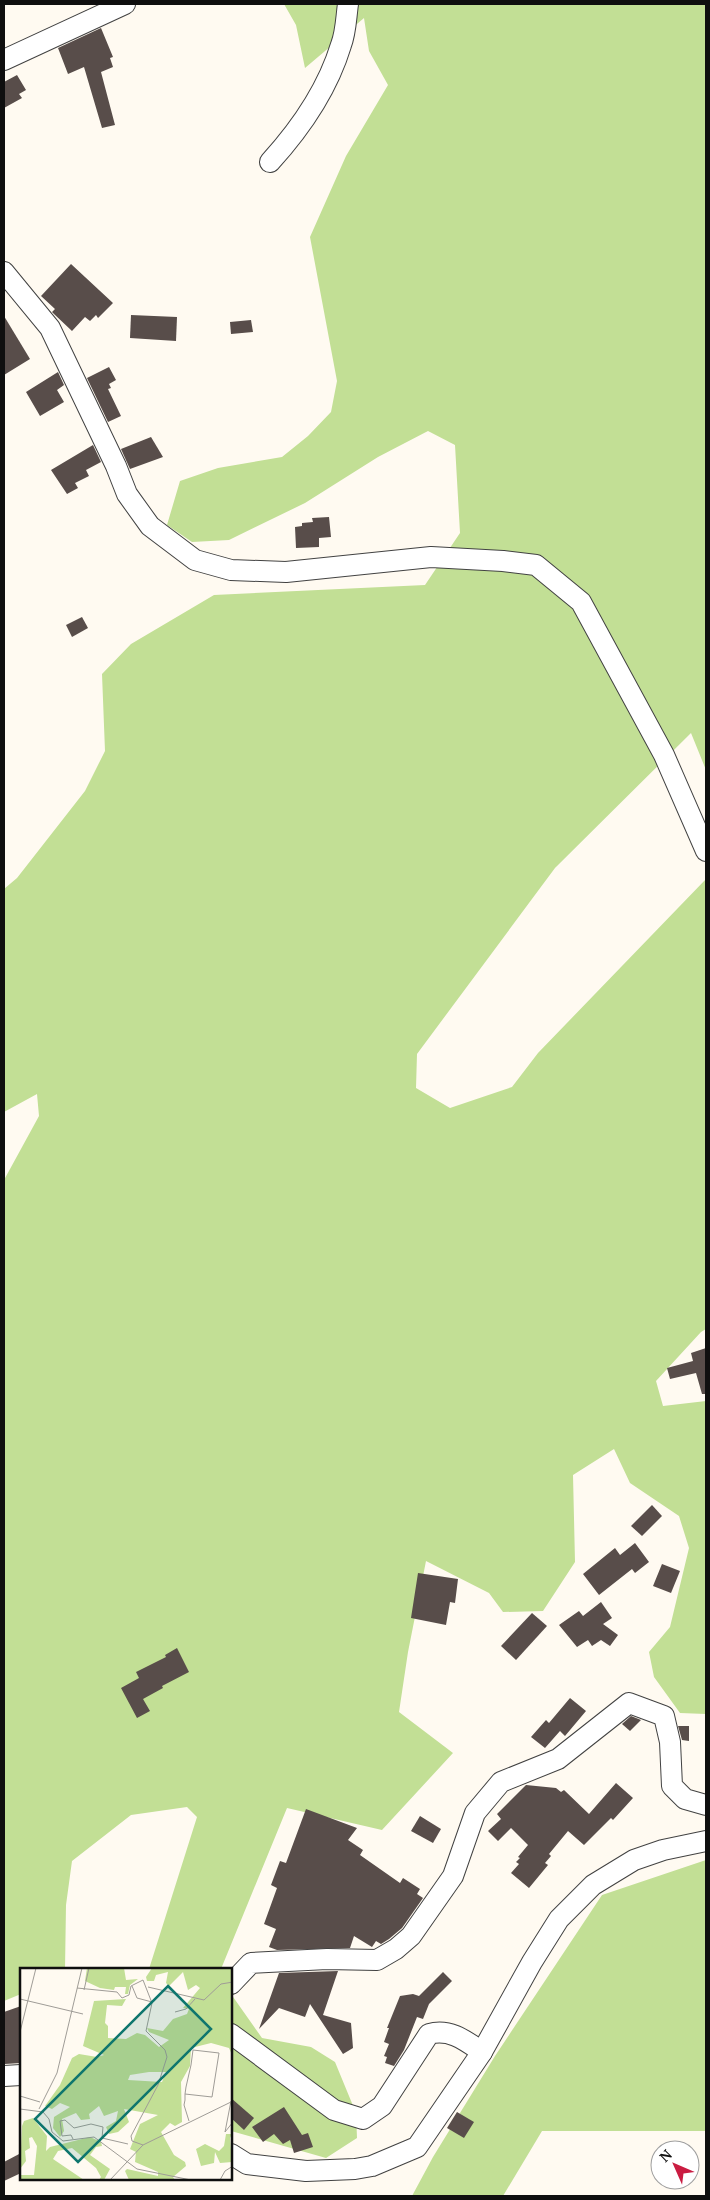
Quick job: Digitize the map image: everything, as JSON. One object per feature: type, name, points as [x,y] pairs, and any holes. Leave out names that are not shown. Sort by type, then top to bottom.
[{"type":"street","points":[[4,60],[125,4]]},
{"type":"street","points":[[270,162],[291,139],[323,88],[342,45],[348,4]]},
{"type":"street","points":[[4,273],[50,328],[116,466],[127,494],[150,526],[196,560],[231,570],[286,572],[430,557],[503,561],[536,565],[562,586],[581,602],[664,755],[706,851]]},
{"type":"street","points":[[232,1983],[251,1963],[327,1959],[376,1960],[396,1949],[411,1936],[452,1876],[474,1814],[501,1782],[558,1759],[629,1703],[664,1716],[670,1742],[672,1786],[685,1799],[706,1805]]},
{"type":"street","points":[[232,2155],[248,2164],[306,2171],[355,2169],[381,2162],[417,2148],[482,2052],[532,1962],[559,1919],[593,1885],[634,1860],[663,1850],[706,1841]]},
{"type":"street","points":[[232,2035],[334,2110],[363,2119],[382,2106],[430,2034],[445,2032],[458,2036],[482,2052]]},
{"type":"street","points":[[4,2076],[20,2075]]},
{"type":"green space","points":[[284,4],[706,4],[706,770],[691,733],[555,868],[417,1054],[416,1088],[450,1108],[512,1087],[538,1053],[706,879],[706,1329],[701,1332],[656,1381],[663,1406],[706,1401],[706,1714],[680,1713],[654,1677],[649,1652],[670,1627],[689,1548],[679,1516],[630,1483],[614,1449],[573,1475],[575,1562],[543,1611],[503,1612],[489,1593],[426,1561],[408,1652],[399,1712],[453,1753],[382,1830],[287,1808],[221,1968],[149,1968],[197,1817],[187,1807],[131,1815],[72,1861],[66,1905],[65,1968],[20,1968],[20,1994],[4,2001],[4,1180],[39,1116],[37,1094],[4,1112],[4,889],[17,878],[85,791],[105,751],[102,674],[131,644],[214,595],[425,585],[460,533],[455,445],[428,431],[378,457],[305,503],[229,540],[192,542],[167,525],[180,481],[218,468],[282,457],[308,436],[331,412],[337,381],[310,237],[346,156],[388,85],[369,51],[364,18],[305,68],[296,25]]},
{"type":"green space","points":[[706,1860],[706,2131],[542,2131],[503,2196],[412,2196],[433,2157],[495,2056],[602,1895]]},
{"type":"green space","points":[[232,1995],[262,2038],[311,2047],[335,2062],[356,2113],[357,2138],[326,2158],[232,2131]]},
{"type":"building","points":[[101,28],[113,57],[110,58],[113,67],[101,72],[115,125],[102,128],[84,67],[68,74],[58,48]]},
{"type":"building","points":[[17,75],[26,90],[19,94],[22,98],[4,108],[4,82]]},
{"type":"building","points":[[71,264],[113,303],[98,318],[96,315],[90,321],[85,317],[72,331],[52,312],[55,309],[41,296]]},
{"type":"building","points":[[131,315],[177,317],[176,341],[130,338]]},
{"type":"building","points":[[4,316],[30,359],[4,375]]},
{"type":"building","points":[[251,320],[253,332],[231,334],[230,322]]},
{"type":"building","points":[[109,367],[116,380],[109,384],[111,388],[108,389],[121,416],[108,422],[87,378]]},
{"type":"building","points":[[58,372],[64,385],[57,390],[64,402],[40,416],[26,392]]},
{"type":"building","points":[[151,437],[163,457],[130,469],[121,449]]},
{"type":"building","points":[[93,445],[101,462],[86,470],[89,476],[75,483],[78,488],[67,494],[51,470]]},
{"type":"building","points":[[329,517],[331,537],[319,538],[319,547],[296,548],[295,527],[302,526],[302,523],[313,522],[312,518]]},
{"type":"building","points":[[82,617],[88,628],[72,637],[66,625]]},
{"type":"building","points":[[706,1348],[706,1394],[702,1394],[696,1373],[670,1379],[667,1368],[693,1361],[691,1353]]},
{"type":"building","points":[[652,1505],[662,1516],[642,1536],[631,1526]]},
{"type":"building","points":[[635,1543],[649,1562],[635,1573],[632,1569],[599,1595],[583,1574],[615,1548],[620,1555]]},
{"type":"building","points":[[662,1564],[680,1571],[671,1593],[653,1586]]},
{"type":"building","points":[[418,1573],[458,1579],[455,1603],[450,1602],[446,1625],[411,1618]]},
{"type":"building","points":[[601,1602],[612,1618],[603,1624],[618,1635],[610,1646],[601,1640],[592,1646],[588,1640],[577,1647],[559,1625],[579,1611],[583,1616]]},
{"type":"building","points":[[532,1613],[547,1626],[516,1660],[501,1646]]},
{"type":"building","points":[[177,1648],[189,1672],[162,1686],[163,1688],[143,1699],[150,1711],[137,1718],[121,1688],[139,1678],[136,1672],[166,1657],[165,1655]]},
{"type":"building","points":[[570,1698],[586,1711],[565,1736],[560,1731],[545,1748],[531,1737],[546,1720],[549,1723]]},
{"type":"building","points":[[631,1716],[641,1720],[630,1731],[622,1724]]},
{"type":"building","points":[[678,1726],[689,1726],[689,1741],[682,1740]]},
{"type":"building","points":[[616,1783],[633,1798],[613,1820],[611,1818],[584,1845],[568,1831],[549,1854],[551,1856],[545,1863],[548,1865],[529,1888],[511,1873],[519,1864],[516,1862],[520,1858],[518,1857],[528,1845],[511,1828],[498,1841],[488,1831],[501,1819],[497,1814],[526,1785],[556,1788],[561,1792],[564,1790],[589,1814]]},
{"type":"building","points":[[306,1809],[357,1828],[348,1840],[363,1850],[360,1855],[400,1883],[403,1878],[420,1889],[417,1894],[423,1898],[402,1928],[381,1944],[376,1941],[372,1947],[354,1936],[350,1948],[277,1950],[269,1947],[276,1929],[264,1924],[277,1888],[271,1885],[280,1861],[286,1863]]},
{"type":"building","points":[[420,1816],[441,1829],[433,1843],[411,1831]]},
{"type":"building","points":[[338,1971],[323,2015],[351,2023],[353,2048],[343,2054],[310,2004],[305,2017],[279,2008],[259,2029],[279,1973]]},
{"type":"building","points":[[443,1972],[452,1981],[429,2004],[423,2019],[417,2017],[404,2050],[394,2066],[385,2063],[387,2057],[384,2056],[389,2044],[384,2042],[389,2028],[387,2028],[400,1996],[413,1994],[419,1996]]},
{"type":"building","points":[[20,2006],[20,2063],[5,2064],[4,2012]]},
{"type":"building","points":[[232,2099],[254,2118],[244,2130],[232,2119]]},
{"type":"building","points":[[284,2107],[302,2135],[308,2133],[313,2147],[294,2153],[290,2140],[283,2144],[274,2134],[263,2142],[252,2127]]},
{"type":"building","points":[[457,2112],[474,2122],[464,2138],[447,2128]]},
{"type":"building","points":[[20,2154],[20,2173],[4,2181],[4,2162]]}]
